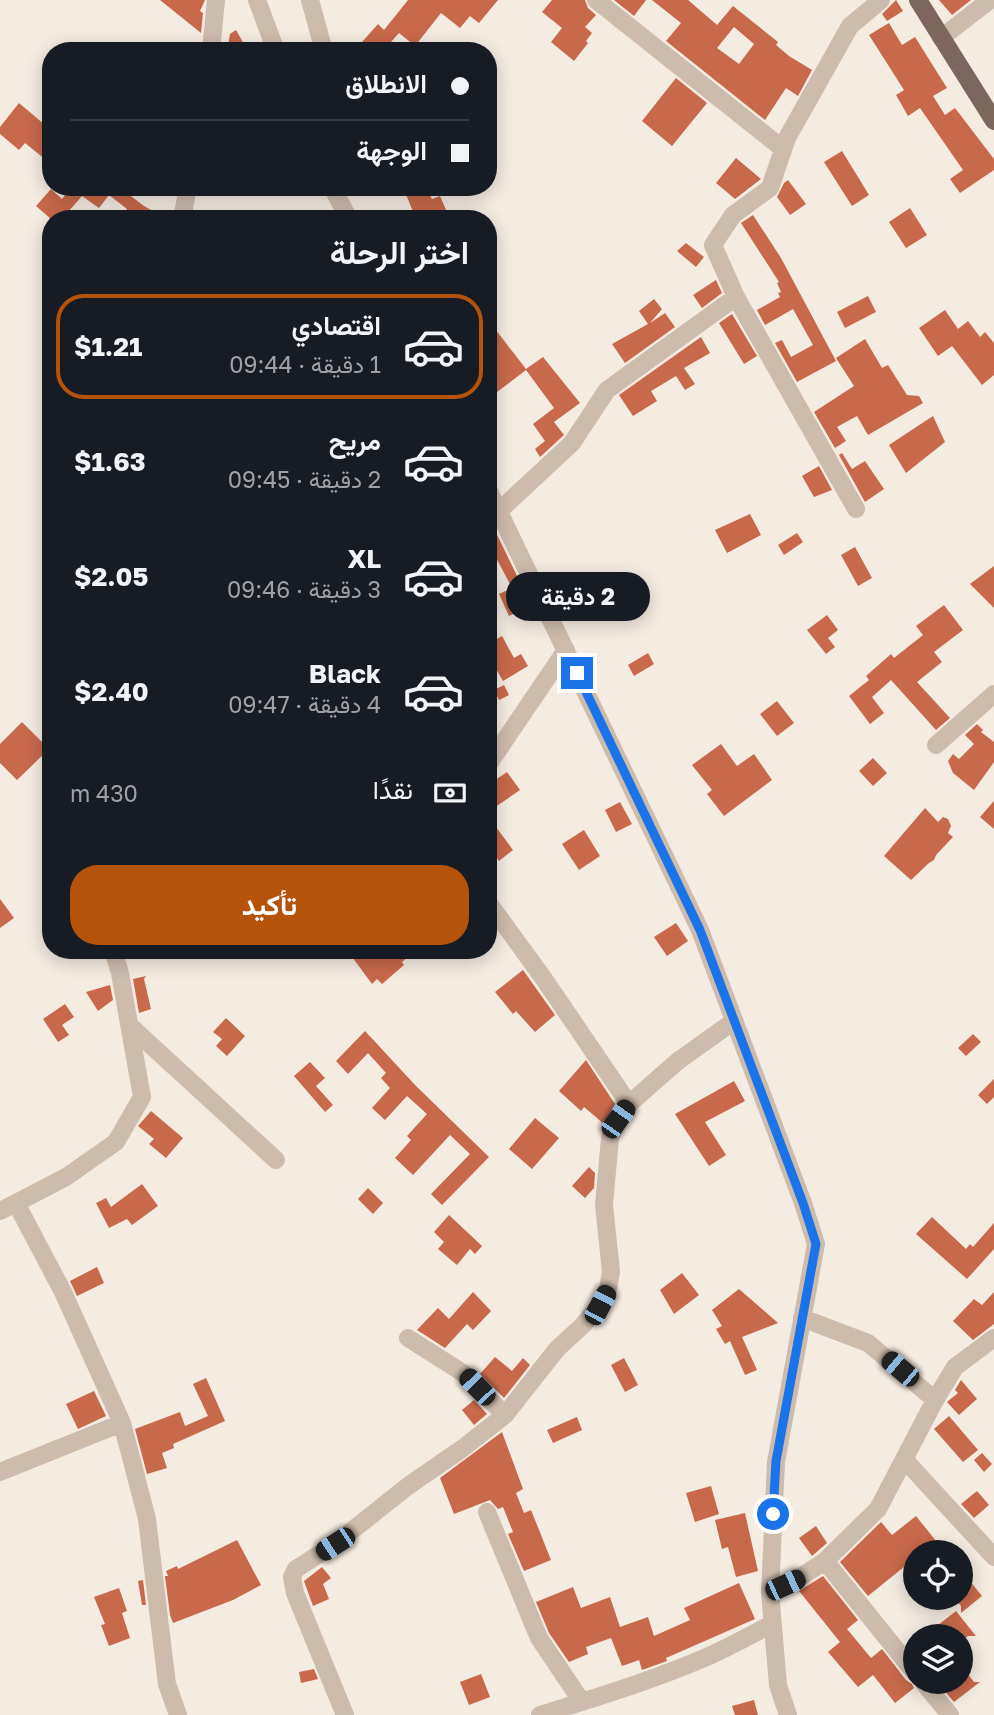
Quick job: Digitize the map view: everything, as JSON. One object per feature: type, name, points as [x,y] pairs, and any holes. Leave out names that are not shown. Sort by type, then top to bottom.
[{"type":"main road","points":[[918,0],[993,117]]},
{"type":"street","points":[[212,42],[216,0]]},
{"type":"street","points":[[257,0],[273,42]]},
{"type":"street","points":[[310,0],[322,42]]},
{"type":"street","points":[[596,0],[783,149]]},
{"type":"street","points":[[856,509],[736,297],[713,245],[733,215],[770,188],[787,138],[850,26],[881,0]]},
{"type":"street","points":[[941,38],[990,0]]},
{"type":"street","points":[[499,511],[572,443],[607,390],[736,297]]},
{"type":"street","points":[[497,507],[700,930],[816,1244],[776,1461],[770,1592],[778,1685],[788,1715]]},
{"type":"street","points":[[497,752],[566,650]]},
{"type":"street","points":[[936,745],[994,694]]},
{"type":"street","points":[[497,914],[629,1104]]},
{"type":"street","points":[[116,959],[142,1097],[116,1142],[66,1177],[8,1207],[63,1292],[122,1423],[147,1520],[167,1684],[178,1715]]},
{"type":"street","points":[[345,1715],[295,1593],[292,1577],[296,1569],[335,1544],[505,1415],[557,1349],[600,1305],[608,1289],[611,1272],[604,1205],[610,1138],[618,1119],[629,1104],[706,1040],[734,1021]]},
{"type":"street","points":[[129,1025],[276,1160]]},
{"type":"street","points":[[802,1318],[868,1343],[935,1400]]},
{"type":"street","points":[[408,1338],[463,1373],[505,1415]]},
{"type":"street","points":[[770,1592],[825,1561],[878,1509],[955,1367],[994,1338]]},
{"type":"street","points":[[0,1472],[122,1423]]},
{"type":"street","points":[[904,1459],[994,1557]]},
{"type":"street","points":[[487,1512],[539,1638],[582,1702]]},
{"type":"street","points":[[825,1561],[903,1657]]},
{"type":"street","points":[[543,1715],[678,1668],[772,1624]]},
{"type":"street","points":[[933,1694],[950,1715]]},
{"type":"building","points":[[160,0],[205,0],[200,11],[203,13],[201,33]]},
{"type":"building","points":[[408,0],[498,0],[479,23],[470,16],[460,28],[441,13],[418,42],[410,42],[399,33],[391,42],[362,42],[378,24],[384,30]]},
{"type":"building","points":[[552,0],[585,0],[588,8],[596,15],[585,27],[592,33],[586,41],[588,43],[574,61],[551,42],[562,28],[542,12]]},
{"type":"building","points":[[614,0],[646,0],[634,16]]},
{"type":"building","points":[[652,0],[688,0],[717,25],[733,6],[778,42],[776,45],[789,56],[812,70],[798,96],[786,88],[765,120],[666,41],[681,23]],"holes":[[[734,27],[754,44],[739,64],[717,48]]]},
{"type":"building","points":[[896,0],[903,11],[887,21],[882,14]]},
{"type":"building","points":[[939,0],[971,0],[952,15]]},
{"type":"building","points":[[889,23],[902,45],[915,37],[947,88],[933,96],[945,115],[955,108],[994,159],[994,170],[960,193],[950,179],[963,170],[920,108],[908,116],[896,95],[904,90],[869,35]]},
{"type":"building","points":[[236,30],[243,42],[229,42],[230,34]]},
{"type":"building","points":[[676,78],[707,103],[672,146],[642,121]]},
{"type":"building","points":[[19,103],[42,122],[42,157],[25,143],[19,150],[0,134],[0,127]]},
{"type":"building","points":[[842,151],[869,195],[852,206],[824,162]]},
{"type":"building","points":[[736,158],[761,179],[735,199],[716,183]]},
{"type":"building","points":[[788,180],[806,204],[790,215],[777,197]]},
{"type":"building","points":[[45,196],[59,196],[62,199],[64,196],[82,196],[70,210],[42,211],[36,206]]},
{"type":"building","points":[[82,196],[108,196],[99,208]]},
{"type":"building","points":[[110,196],[131,196],[151,210],[126,210]]},
{"type":"building","points":[[407,196],[430,196],[432,199],[440,196],[446,210],[412,210]]},
{"type":"building","points":[[910,208],[927,235],[906,248],[889,222]]},
{"type":"building","points":[[753,215],[781,258],[836,361],[797,382],[775,343],[782,340],[791,357],[813,345],[793,309],[765,325],[757,310],[780,297],[778,293],[781,292],[777,283],[779,282],[741,223]]},
{"type":"building","points":[[686,243],[704,257],[696,267],[677,251]]},
{"type":"building","points":[[716,280],[722,293],[702,308],[693,295]]},
{"type":"building","points":[[868,296],[876,312],[845,328],[837,312]]},
{"type":"building","points":[[654,299],[662,309],[650,323],[665,313],[675,327],[625,363],[612,344],[648,324],[639,311]]},
{"type":"building","points":[[945,310],[958,329],[968,321],[980,337],[985,332],[994,343],[994,375],[982,385],[952,346],[938,356],[919,328]]},
{"type":"building","points":[[732,314],[757,356],[744,364],[719,323]]},
{"type":"building","points":[[497,332],[526,369],[543,357],[580,403],[554,422],[564,435],[540,457],[535,449],[545,441],[533,424],[554,408],[526,370],[497,392]]},
{"type":"building","points":[[701,337],[710,353],[684,368],[695,384],[685,390],[676,376],[651,391],[657,401],[633,416],[619,395]]},
{"type":"building","points":[[865,339],[882,368],[888,365],[907,395],[919,396],[923,403],[868,435],[857,416],[837,427],[846,441],[835,448],[814,412],[854,386],[836,358]]},
{"type":"building","points":[[933,416],[945,442],[906,473],[889,445]]},
{"type":"building","points":[[842,453],[852,469],[865,461],[884,489],[865,502],[839,455]]},
{"type":"building","points":[[819,466],[832,490],[814,497],[802,476]]},
{"type":"building","points":[[750,514],[761,535],[727,553],[715,530]]},
{"type":"building","points":[[797,533],[803,542],[784,555],[778,545]]},
{"type":"building","points":[[497,535],[536,615],[524,621],[519,611],[509,616],[499,594],[512,588],[497,560]]},
{"type":"building","points":[[855,547],[872,578],[858,586],[841,555]]},
{"type":"building","points":[[994,566],[994,608],[970,584]]},
{"type":"building","points":[[944,605],[963,630],[934,652],[942,662],[917,682],[950,718],[936,730],[891,680],[872,697],[884,713],[870,724],[849,696],[869,680],[866,676],[891,654],[894,658],[923,635],[916,626]]},
{"type":"building","points":[[827,615],[838,630],[828,638],[835,647],[826,654],[807,630]]},
{"type":"building","points":[[502,636],[514,658],[521,654],[528,666],[503,681],[497,671],[497,639]]},
{"type":"building","points":[[648,653],[654,664],[634,676],[628,665]]},
{"type":"building","points":[[504,685],[509,695],[499,700],[497,688]]},
{"type":"building","points":[[777,701],[794,723],[777,736],[760,714]]},
{"type":"building","points":[[22,722],[42,742],[42,756],[17,780],[0,763],[0,744]]},
{"type":"building","points":[[977,724],[983,730],[981,732],[994,742],[994,762],[974,790],[953,773],[948,761],[953,754],[959,759],[974,744],[965,735]]},
{"type":"building","points":[[721,744],[737,766],[754,754],[772,780],[724,816],[707,794],[712,790],[692,765]]},
{"type":"building","points":[[873,758],[887,773],[873,786],[859,771]]},
{"type":"building","points":[[507,772],[520,790],[497,806],[497,779]]},
{"type":"building","points":[[994,801],[994,829],[980,817]]},
{"type":"building","points":[[620,802],[632,824],[616,832],[605,810]]},
{"type":"building","points":[[925,808],[938,822],[943,817],[948,819],[951,826],[948,833],[953,837],[934,860],[911,880],[884,856]]},
{"type":"building","points":[[497,828],[513,850],[499,861],[497,858]]},
{"type":"building","points":[[584,830],[600,856],[579,870],[562,844]]},
{"type":"building","points":[[0,899],[14,918],[0,928]]},
{"type":"building","points":[[676,923],[688,941],[667,956],[654,937]]},
{"type":"building","points":[[354,959],[406,959],[402,962],[404,965],[382,984],[377,979],[372,984]]},
{"type":"building","points":[[523,970],[555,1015],[535,1032],[516,1011],[513,1014],[495,992]]},
{"type":"building","points":[[146,976],[144,979],[151,1009],[139,1013],[133,979]]},
{"type":"building","points":[[110,985],[113,1000],[98,1011],[86,992]]},
{"type":"building","points":[[65,1004],[74,1017],[62,1025],[69,1035],[58,1042],[43,1019]]},
{"type":"building","points":[[226,1018],[245,1036],[227,1056],[216,1046],[222,1039],[213,1032]]},
{"type":"building","points":[[365,1031],[416,1086],[489,1157],[442,1205],[431,1194],[470,1154],[450,1135],[413,1175],[395,1158],[411,1140],[407,1136],[427,1114],[407,1096],[385,1120],[372,1108],[390,1088],[381,1078],[386,1073],[368,1053],[348,1074],[336,1061]]},
{"type":"building","points":[[973,1034],[981,1042],[966,1056],[958,1048]]},
{"type":"building","points":[[586,1060],[615,1104],[604,1124],[584,1107],[581,1111],[559,1091]]},
{"type":"building","points":[[310,1062],[325,1078],[316,1086],[333,1105],[325,1112],[294,1076]]},
{"type":"building","points":[[994,1079],[994,1097],[987,1104],[978,1095]]},
{"type":"building","points":[[734,1081],[745,1101],[705,1122],[726,1155],[709,1166],[675,1114]]},
{"type":"building","points":[[151,1111],[183,1138],[166,1158],[149,1144],[154,1139],[138,1126]]},
{"type":"building","points":[[535,1118],[559,1138],[532,1169],[509,1149]]},
{"type":"building","points":[[589,1167],[595,1173],[594,1188],[585,1198],[572,1186]]},
{"type":"building","points":[[142,1184],[158,1206],[132,1225],[127,1219],[109,1228],[96,1203],[106,1198],[111,1207]]},
{"type":"building","points":[[368,1188],[383,1203],[373,1214],[358,1199]]},
{"type":"building","points":[[449,1215],[482,1246],[475,1254],[470,1249],[457,1265],[438,1249],[444,1242],[434,1232]]},
{"type":"building","points":[[932,1217],[966,1249],[970,1244],[973,1247],[994,1223],[994,1249],[967,1279],[916,1234]]},
{"type":"building","points":[[97,1267],[104,1283],[77,1296],[70,1281]]},
{"type":"building","points":[[682,1273],[699,1295],[674,1314],[660,1290]]},
{"type":"building","points":[[739,1289],[778,1323],[742,1337],[757,1370],[745,1375],[730,1341],[725,1344],[716,1329],[722,1326],[712,1310]]},
{"type":"building","points":[[473,1292],[491,1311],[473,1330],[467,1324],[445,1348],[417,1330],[438,1308],[449,1319]]},
{"type":"building","points":[[994,1292],[994,1324],[973,1340],[953,1321],[974,1299],[982,1305]]},
{"type":"building","points":[[495,1357],[512,1371],[523,1358],[530,1365],[504,1398],[480,1374]]},
{"type":"building","points":[[624,1358],[638,1385],[625,1392],[611,1365]]},
{"type":"building","points":[[206,1378],[225,1421],[173,1444],[174,1448],[162,1453],[167,1468],[147,1474],[135,1429],[180,1412],[185,1426],[208,1416],[193,1384]]},
{"type":"building","points":[[961,1380],[977,1399],[959,1415],[947,1402],[958,1393],[955,1390]]},
{"type":"building","points":[[94,1391],[106,1416],[78,1429],[66,1404]]},
{"type":"building","points":[[474,1400],[487,1414],[474,1425],[462,1410]]},
{"type":"building","points":[[949,1416],[978,1450],[963,1462],[934,1429]]},
{"type":"building","points":[[577,1417],[582,1430],[553,1443],[547,1430]]},
{"type":"building","points":[[502,1432],[523,1489],[516,1493],[524,1513],[531,1510],[551,1560],[524,1571],[508,1534],[513,1532],[503,1507],[498,1509],[490,1500],[454,1514],[440,1478]]},
{"type":"building","points":[[982,1453],[992,1464],[984,1472],[974,1460]]},
{"type":"building","points":[[711,1486],[719,1514],[695,1522],[686,1493]]},
{"type":"building","points":[[977,1491],[989,1505],[974,1518],[961,1504]]},
{"type":"building","points":[[745,1513],[758,1571],[736,1577],[728,1547],[722,1549],[715,1520]]},
{"type":"building","points":[[916,1516],[935,1540],[903,1540],[903,1568],[868,1596],[840,1562],[881,1522],[892,1535]]},
{"type":"building","points":[[816,1526],[827,1543],[812,1556],[799,1538]]},
{"type":"building","points":[[237,1540],[261,1585],[233,1600],[173,1623],[166,1571],[177,1566],[178,1569]]},
{"type":"building","points":[[322,1567],[331,1578],[323,1584],[329,1599],[313,1606],[304,1581]]},
{"type":"building","points":[[823,1576],[858,1620],[847,1629],[871,1658],[882,1649],[903,1676],[903,1694],[906,1694],[895,1703],[873,1675],[858,1687],[828,1652],[840,1642],[799,1591]]},
{"type":"building","points":[[143,1580],[146,1605],[142,1605],[138,1581]]},
{"type":"building","points":[[739,1583],[755,1619],[642,1670],[639,1660],[622,1666],[611,1638],[586,1647],[588,1654],[569,1662],[549,1633],[536,1602],[573,1587],[581,1608],[610,1597],[620,1627],[648,1617],[654,1636],[690,1620],[684,1608]]},
{"type":"building","points":[[973,1585],[982,1596],[973,1603]]},
{"type":"building","points":[[119,1588],[127,1611],[122,1613],[130,1638],[109,1646],[101,1625],[105,1624],[94,1597]]},
{"type":"building","points":[[956,1611],[966,1624],[939,1624]]},
{"type":"building","points":[[314,1669],[318,1679],[301,1683],[299,1672]]},
{"type":"building","points":[[481,1674],[490,1697],[469,1705],[460,1682]]},
{"type":"building","points":[[947,1694],[964,1694],[954,1702]]},
{"type":"building","points":[[754,1700],[758,1715],[735,1715],[732,1706]]},
{"type":"route","points":[[577,673],[700,930],[816,1244],[776,1461],[773,1514]]}]
